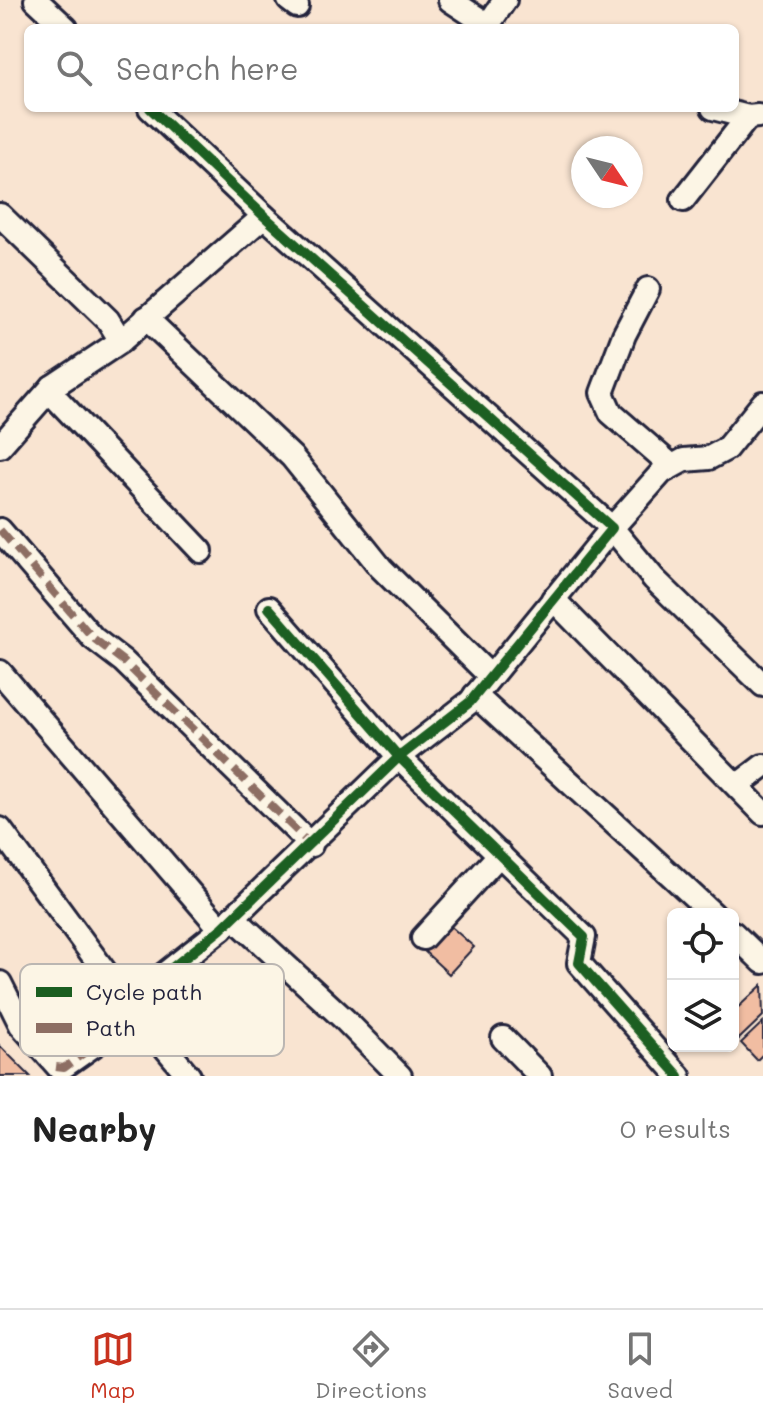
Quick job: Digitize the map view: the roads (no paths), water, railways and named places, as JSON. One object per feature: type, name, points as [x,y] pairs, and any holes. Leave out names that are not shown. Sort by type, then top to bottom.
[{"type":"street","points":[[36,0],[62,24]]},
{"type":"street","points":[[450,0],[489,24]]},
{"type":"street","points":[[493,24],[505,0]]},
{"type":"street","points":[[154,112],[264,216],[612,528],[654,579],[763,685]]},
{"type":"street","points":[[734,112],[756,116]]},
{"type":"street","points":[[683,200],[756,116]]},
{"type":"street","points":[[0,215],[115,331]]},
{"type":"street","points":[[1,441],[52,387],[115,331],[146,318],[264,216]]},
{"type":"street","points":[[648,289],[624,335],[602,393],[611,413],[672,466]]},
{"type":"street","points":[[146,318],[292,457],[381,568],[490,676]]},
{"type":"street","points":[[52,387],[53,395],[201,551]]},
{"type":"street","points":[[183,964],[311,845],[399,757],[475,695],[647,484],[684,460],[709,458],[726,449],[763,403]]},
{"type":"street","points":[[0,530],[93,638],[123,661],[311,845]]},
{"type":"street","points":[[553,599],[763,813]]},
{"type":"street","points":[[269,608],[399,757],[584,937],[579,963],[679,1076]]},
{"type":"street","points":[[0,672],[227,923],[277,964]]},
{"type":"street","points":[[475,695],[706,908]]},
{"type":"street","points":[[738,785],[763,766]]},
{"type":"street","points":[[0,829],[100,964]]},
{"type":"street","points":[[423,938],[500,854]]},
{"type":"street","points":[[739,939],[763,962]]},
{"type":"street","points":[[284,970],[344,1019],[400,1076]]},
{"type":"street","points":[[0,983],[20,1023]]},
{"type":"street","points":[[503,1038],[540,1076]]},
{"type":"street","points":[[48,1056],[60,1069],[78,1056]]},
{"type":"street","points":[[172,1056],[189,1076]]}]
